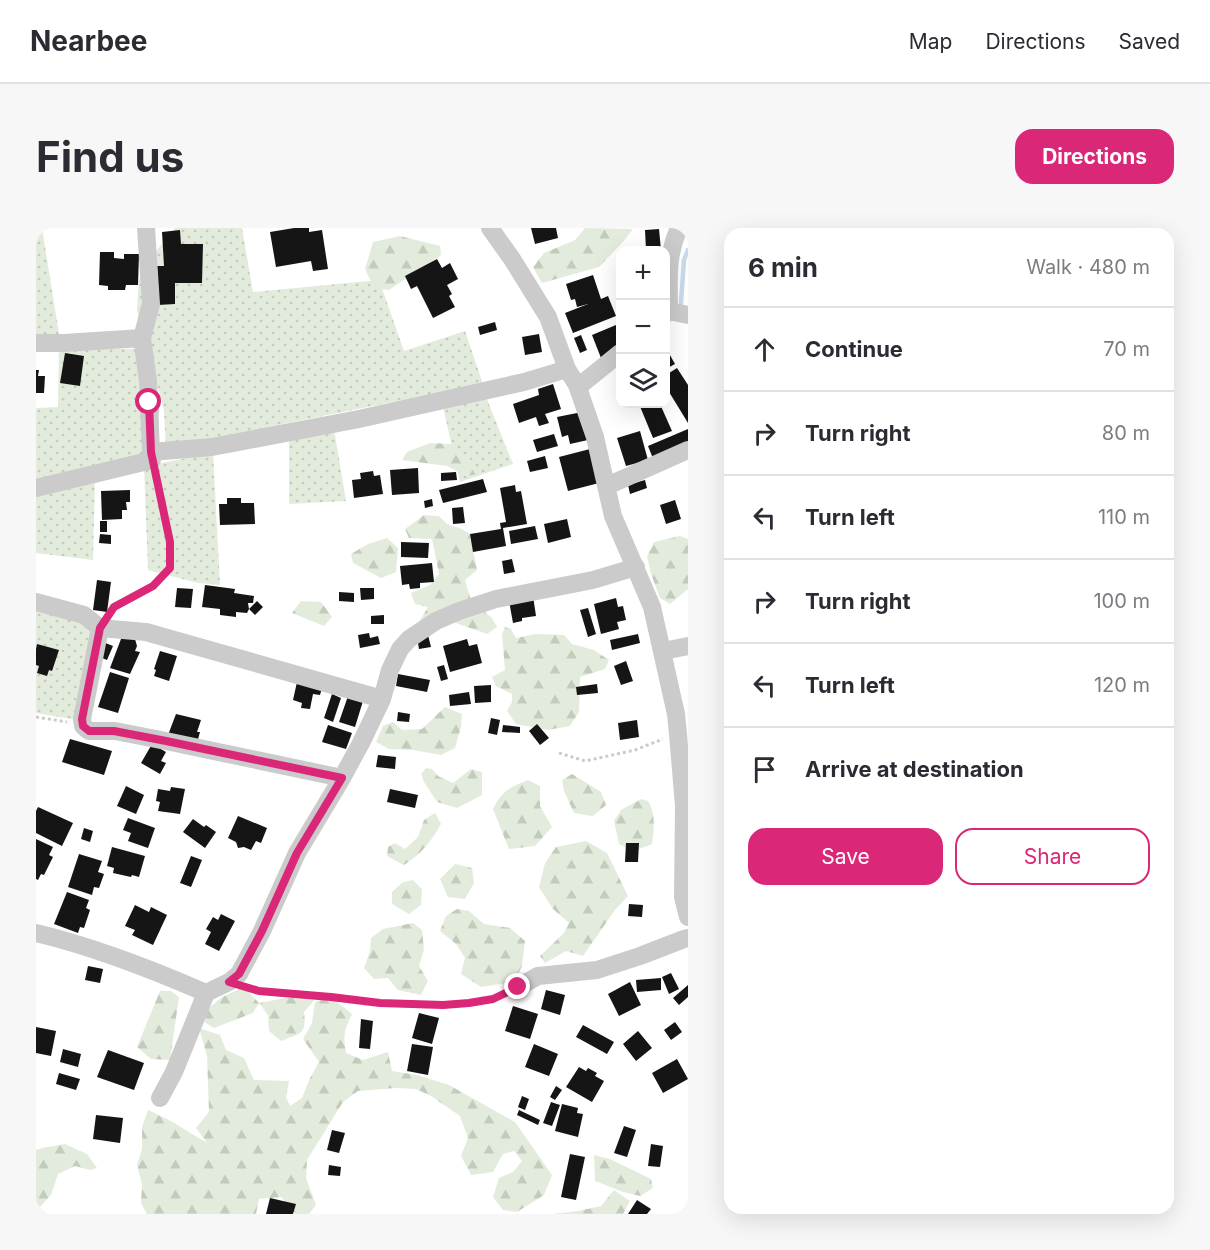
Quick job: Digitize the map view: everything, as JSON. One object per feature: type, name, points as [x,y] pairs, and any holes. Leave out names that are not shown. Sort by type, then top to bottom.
[{"type":"street","points":[[146,228],[151,304],[142,338],[152,456]]},
{"type":"street","points":[[490,228],[548,317],[567,369],[578,387],[595,437],[614,516],[652,607],[682,742],[683,897],[688,917]]},
{"type":"street","points":[[667,300],[668,259],[679,228]]},
{"type":"street","points":[[670,312],[688,315]]},
{"type":"street","points":[[36,343],[142,338]]},
{"type":"street","points":[[578,387],[619,354]]},
{"type":"street","points":[[36,488],[152,456],[359,419],[524,382],[567,369]]},
{"type":"street","points":[[607,486],[688,450]]},
{"type":"street","points":[[160,1098],[174,1072],[206,993],[229,982],[239,974],[262,931],[297,853],[361,743],[382,699],[390,670],[400,649],[418,632],[435,621],[459,611],[496,599],[593,580],[636,567]]},
{"type":"street","points":[[36,602],[84,615],[100,628],[146,632],[382,699]]},
{"type":"street","points":[[100,628],[82,719],[83,726],[89,731],[114,731],[342,778]]},
{"type":"street","points":[[663,651],[688,646]]},
{"type":"street","points":[[36,933],[147,968],[206,993]]},
{"type":"street","points":[[518,987],[538,976],[597,970],[688,938]]},
{"type":"path","points":[[100,628],[114,607],[153,586],[170,568],[170,542],[152,456]]},
{"type":"path","points":[[36,717],[83,726]]},
{"type":"path","points":[[559,753],[585,761],[682,742]]},
{"type":"path","points":[[229,982],[259,991],[380,1003],[443,1005],[493,999],[518,987]]},
{"type":"green space","points":[[36,228],[42,228],[59,334],[36,335]]},
{"type":"green space","points":[[175,228],[242,228],[253,292],[379,280],[404,351],[465,331],[483,384],[273,426],[166,451],[164,411],[157,385],[158,454],[36,479],[36,408],[58,407],[59,348],[147,349],[137,311],[139,280],[152,256]]},
{"type":"green space","points":[[585,228],[633,229],[599,267],[542,283],[533,267],[544,253],[575,240]]},
{"type":"green space","points":[[400,236],[440,246],[441,255],[389,290],[374,288],[365,269],[373,242]]},
{"type":"green space","points":[[486,397],[513,464],[460,482],[443,407]]},
{"type":"green space","points":[[334,429],[346,501],[289,504],[289,439]]},
{"type":"green space","points":[[430,443],[451,444],[471,460],[479,474],[466,476],[447,466],[402,460],[407,452]]},
{"type":"green space","points":[[213,452],[220,585],[198,583],[148,570],[144,467]]},
{"type":"green space","points":[[95,479],[93,560],[36,553],[36,494]]},
{"type":"green space","points":[[424,515],[439,516],[447,524],[470,534],[477,570],[465,580],[471,600],[492,618],[497,627],[487,634],[453,622],[419,622],[428,607],[415,604],[411,593],[430,585],[439,574],[432,539],[409,538],[405,529]]},
{"type":"green space","points":[[680,536],[688,539],[688,589],[670,604],[660,598],[647,556],[654,542]]},
{"type":"green space","points":[[387,538],[398,548],[396,572],[381,578],[353,563],[351,554],[368,544]]},
{"type":"green space","points":[[301,601],[321,602],[332,617],[324,626],[292,613]]},
{"type":"green space","points":[[36,607],[100,624],[82,721],[36,713]]},
{"type":"green space","points":[[505,627],[511,629],[516,638],[536,634],[564,635],[572,644],[594,650],[609,660],[605,669],[580,677],[579,712],[570,726],[548,730],[516,724],[507,711],[512,702],[512,694],[496,686],[492,677],[505,670],[502,634]]},
{"type":"green space","points":[[445,707],[462,714],[455,748],[441,755],[389,749],[376,742],[383,726],[393,722],[402,730],[422,729]]},
{"type":"green space","points":[[426,768],[432,769],[438,776],[453,783],[471,769],[482,772],[482,795],[457,808],[437,802],[421,774]]},
{"type":"green space","points":[[572,774],[601,792],[606,805],[593,816],[574,813],[564,791],[562,780]]},
{"type":"green space","points":[[528,780],[540,786],[540,806],[552,827],[535,846],[509,849],[493,809],[507,790]]},
{"type":"green space","points":[[641,799],[648,801],[652,811],[654,827],[652,844],[634,851],[619,844],[614,821],[621,810]]},
{"type":"green space","points":[[435,813],[441,824],[421,852],[404,865],[387,856],[388,847],[395,843],[405,849],[418,837],[424,820]]},
{"type":"green space","points":[[586,841],[607,853],[628,896],[615,910],[583,956],[566,951],[545,963],[540,956],[564,933],[569,923],[553,909],[539,887],[545,863],[556,847]]},
{"type":"green space","points":[[455,864],[472,868],[474,883],[465,899],[448,897],[440,879]]},
{"type":"green space","points":[[413,880],[422,889],[421,905],[409,914],[392,904],[392,892],[403,882]]},
{"type":"green space","points":[[457,909],[469,911],[484,924],[510,928],[525,941],[522,966],[514,982],[481,987],[461,974],[465,958],[456,944],[440,931],[446,916]]},
{"type":"green space","points":[[413,923],[422,930],[424,950],[419,966],[428,981],[421,995],[398,990],[388,978],[374,979],[364,968],[370,951],[371,938],[383,929]]},
{"type":"green space","points":[[244,987],[259,1003],[253,1013],[214,1028],[204,1022],[209,1008],[222,997]]},
{"type":"green space","points":[[160,991],[171,991],[179,997],[170,1060],[151,1059],[137,1047]]},
{"type":"green space","points":[[318,996],[304,1012],[305,1020],[301,1032],[281,1041],[269,1031],[268,1015],[259,1003],[285,998]]},
{"type":"green space","points":[[331,997],[352,1014],[345,1033],[346,1053],[363,1060],[388,1052],[392,1071],[417,1075],[449,1085],[515,1122],[552,1175],[544,1195],[517,1212],[503,1210],[493,1197],[499,1178],[513,1172],[522,1161],[514,1151],[503,1154],[493,1172],[471,1175],[461,1156],[468,1138],[460,1116],[431,1096],[416,1089],[396,1088],[358,1091],[343,1102],[307,1160],[306,1178],[316,1205],[309,1214],[296,1214],[281,1197],[259,1199],[256,1214],[147,1214],[141,1203],[142,1184],[137,1165],[142,1149],[142,1127],[148,1110],[207,1143],[196,1128],[209,1112],[207,1056],[199,1028],[220,1035],[226,1050],[244,1058],[254,1080],[289,1081],[286,1097],[290,1106],[302,1098],[319,1062],[303,1039],[312,1023],[315,1002]]},
{"type":"green space","points":[[65,1144],[87,1154],[97,1168],[90,1170],[75,1166],[58,1174],[51,1195],[40,1207],[40,1214],[36,1214],[36,1150]]},
{"type":"green space","points":[[594,1155],[610,1159],[651,1179],[653,1188],[640,1196],[595,1181]]},
{"type":"green space","points":[[614,1190],[630,1201],[623,1214],[554,1214],[601,1206]]},
{"type":"building","points":[[309,228],[309,232],[322,230],[328,269],[313,271],[311,261],[276,267],[270,232]]},
{"type":"building","points":[[531,228],[556,228],[558,238],[535,244]]},
{"type":"building","points":[[659,229],[661,246],[646,246],[645,230]]},
{"type":"building","points":[[180,230],[181,244],[203,244],[202,283],[175,283],[175,304],[158,305],[157,266],[164,266],[162,232]]},
{"type":"building","points":[[100,252],[114,252],[114,258],[124,259],[124,254],[139,254],[138,285],[126,285],[125,290],[108,290],[108,286],[99,285]]},
{"type":"building","points":[[437,259],[442,268],[450,263],[458,279],[447,285],[452,294],[449,296],[455,307],[433,318],[417,286],[411,289],[405,276]]},
{"type":"building","points":[[593,275],[601,299],[608,296],[616,316],[573,333],[565,313],[588,304],[577,307],[575,299],[571,300],[566,284]]},
{"type":"building","points":[[495,322],[497,330],[480,335],[478,327]]},
{"type":"building","points":[[616,325],[616,347],[601,358],[592,335]]},
{"type":"building","points":[[539,334],[542,352],[525,355],[522,337]]},
{"type":"building","points":[[581,335],[587,350],[580,353],[574,338]]},
{"type":"building","points":[[65,353],[84,356],[80,386],[60,383]]},
{"type":"building","points":[[670,355],[675,364],[670,367]]},
{"type":"building","points":[[677,368],[688,385],[688,423],[670,394],[670,372]]},
{"type":"building","points":[[36,370],[39,370],[38,376],[45,376],[44,393],[36,393]]},
{"type":"building","points":[[553,384],[561,409],[545,414],[549,423],[539,426],[536,417],[519,423],[513,404],[539,395],[538,389]]},
{"type":"building","points":[[641,408],[662,408],[672,431],[653,438]]},
{"type":"building","points":[[582,412],[588,440],[570,444],[568,435],[562,437],[557,417]]},
{"type":"building","points":[[688,429],[688,446],[654,461],[648,446]]},
{"type":"building","points":[[640,431],[648,460],[626,466],[617,438]]},
{"type":"building","points":[[554,434],[558,446],[537,452],[533,440]]},
{"type":"building","points":[[590,449],[599,483],[568,491],[559,457]]},
{"type":"building","points":[[545,456],[548,468],[530,472],[527,461]]},
{"type":"building","points":[[418,468],[419,493],[392,495],[390,470]]},
{"type":"building","points":[[373,471],[374,476],[380,475],[383,494],[354,498],[352,480],[361,479],[360,473]]},
{"type":"building","points":[[456,472],[457,480],[441,481],[441,473]]},
{"type":"building","points":[[483,479],[487,492],[443,503],[439,490]]},
{"type":"building","points":[[645,480],[647,488],[630,494],[628,485]]},
{"type":"building","points":[[515,485],[516,492],[521,491],[527,524],[503,528],[506,546],[473,552],[470,534],[501,529],[500,523],[506,522],[500,488]]},
{"type":"building","points":[[130,490],[130,502],[126,502],[127,510],[122,510],[122,519],[102,520],[101,491]]},
{"type":"building","points":[[227,498],[241,498],[241,503],[254,503],[255,524],[220,525],[219,504],[227,504]]},
{"type":"building","points":[[432,499],[433,506],[425,508],[424,501]]},
{"type":"building","points":[[675,500],[681,519],[666,524],[660,505]]},
{"type":"building","points":[[463,507],[465,523],[453,524],[452,508]]},
{"type":"building","points":[[567,519],[571,537],[548,543],[544,524]]},
{"type":"building","points":[[100,521],[107,521],[107,532],[100,532]]},
{"type":"building","points":[[535,526],[538,539],[511,544],[509,531]]},
{"type":"building","points":[[100,534],[111,535],[111,544],[99,543]]},
{"type":"building","points":[[401,542],[429,543],[428,558],[401,557]]},
{"type":"building","points":[[512,559],[515,572],[504,574],[502,561]]},
{"type":"building","points":[[432,563],[434,582],[420,583],[420,588],[410,589],[409,584],[402,585],[400,566]]},
{"type":"building","points":[[97,580],[111,582],[107,612],[93,610]]},
{"type":"building","points":[[205,585],[235,589],[234,593],[254,596],[253,603],[248,603],[247,613],[236,612],[236,617],[220,615],[220,609],[202,607]]},
{"type":"building","points":[[177,588],[193,589],[191,608],[175,607]]},
{"type":"building","points":[[360,588],[374,588],[374,599],[361,600]]},
{"type":"building","points":[[339,592],[354,593],[354,602],[339,601]]},
{"type":"building","points":[[533,596],[536,616],[522,618],[522,621],[513,623],[509,601]]},
{"type":"building","points":[[616,598],[618,607],[623,606],[626,620],[617,622],[619,629],[601,634],[594,604]]},
{"type":"building","points":[[257,601],[263,607],[255,615],[249,609]]},
{"type":"building","points":[[588,608],[596,634],[588,637],[580,610]]},
{"type":"building","points":[[384,615],[384,624],[371,624],[371,616]]},
{"type":"building","points":[[124,631],[135,639],[137,646],[135,651],[140,652],[130,674],[110,668]]},
{"type":"building","points":[[369,633],[370,638],[378,636],[380,644],[360,648],[358,635]]},
{"type":"building","points":[[638,634],[640,643],[612,650],[610,640]]},
{"type":"building","points":[[428,635],[431,647],[419,649],[417,637]]},
{"type":"building","points":[[467,639],[469,646],[477,644],[482,663],[450,672],[443,646]]},
{"type":"building","points":[[103,642],[113,646],[107,660],[97,656]]},
{"type":"building","points":[[37,644],[59,650],[52,671],[49,670],[47,676],[37,673],[39,666],[36,665]]},
{"type":"building","points":[[160,651],[177,656],[169,681],[154,676]]},
{"type":"building","points":[[626,661],[633,681],[621,685],[614,666]]},
{"type":"building","points":[[444,665],[448,679],[441,681],[437,667]]},
{"type":"building","points":[[110,672],[129,678],[118,713],[98,707]]},
{"type":"building","points":[[398,674],[430,680],[427,692],[396,686]]},
{"type":"building","points":[[297,682],[322,688],[320,695],[313,694],[310,709],[301,708],[302,703],[293,700]]},
{"type":"building","points":[[597,684],[598,693],[577,695],[576,687]]},
{"type":"building","points":[[491,685],[491,702],[475,703],[474,686]]},
{"type":"building","points":[[469,692],[471,704],[450,706],[449,695]]},
{"type":"building","points":[[332,694],[341,698],[333,722],[324,718]]},
{"type":"building","points":[[348,696],[363,701],[355,727],[339,722]]},
{"type":"building","points":[[398,712],[410,714],[409,722],[397,721]]},
{"type":"building","points":[[176,714],[201,720],[197,732],[200,732],[197,743],[168,735]]},
{"type":"building","points":[[491,718],[500,720],[497,735],[488,733]]},
{"type":"building","points":[[637,720],[639,737],[620,740],[618,723]]},
{"type":"building","points":[[537,724],[549,738],[540,745],[529,731]]},
{"type":"building","points":[[328,725],[352,733],[346,749],[322,742]]},
{"type":"building","points":[[503,725],[520,727],[520,733],[502,732]]},
{"type":"building","points":[[70,739],[112,751],[104,775],[62,762]]},
{"type":"building","points":[[152,744],[166,752],[161,761],[166,763],[160,774],[141,763]]},
{"type":"building","points":[[378,755],[396,757],[395,769],[376,767]]},
{"type":"building","points":[[126,786],[144,795],[136,814],[117,806]]},
{"type":"building","points":[[171,787],[185,789],[180,814],[158,811],[160,802],[156,801],[158,789],[170,791]]},
{"type":"building","points":[[390,789],[418,795],[415,808],[387,802]]},
{"type":"building","points":[[38,807],[73,823],[62,846],[36,833]]},
{"type":"building","points":[[238,816],[267,828],[261,843],[256,841],[251,850],[244,847],[238,848],[236,842],[228,838]]},
{"type":"building","points":[[128,818],[155,828],[148,848],[128,841],[131,833],[123,830]]},
{"type":"building","points":[[193,819],[216,832],[205,848],[183,832]]},
{"type":"building","points":[[84,828],[93,831],[90,842],[81,839]]},
{"type":"building","points":[[36,839],[53,847],[49,855],[53,857],[44,875],[41,874],[38,880],[36,879]]},
{"type":"building","points":[[626,843],[639,843],[638,862],[625,862]]},
{"type":"building","points":[[112,847],[145,856],[139,877],[113,873],[114,868],[107,866]]},
{"type":"building","points":[[79,854],[102,861],[98,872],[104,874],[99,888],[94,887],[92,895],[68,887]]},
{"type":"building","points":[[191,856],[202,860],[191,887],[180,883]]},
{"type":"building","points":[[67,892],[89,900],[86,908],[90,910],[84,928],[80,927],[78,933],[54,924]]},
{"type":"building","points":[[629,904],[643,905],[642,917],[628,916]]},
{"type":"building","points":[[135,905],[149,912],[151,907],[167,915],[153,945],[132,935],[135,930],[125,926]]},
{"type":"building","points":[[221,914],[235,921],[219,951],[205,944],[211,932],[206,929],[213,917],[218,920]]},
{"type":"building","points":[[88,966],[103,969],[100,983],[85,980]]},
{"type":"building","points":[[671,973],[679,989],[669,994],[662,977]]},
{"type":"building","points":[[661,978],[661,990],[637,992],[636,980]]},
{"type":"building","points":[[630,982],[641,1005],[619,1016],[608,994]]},
{"type":"building","points":[[688,985],[688,997],[679,1005],[673,998]]},
{"type":"building","points":[[546,990],[565,995],[560,1015],[541,1009]]},
{"type":"building","points":[[513,1006],[538,1014],[530,1039],[505,1031]]},
{"type":"building","points":[[419,1013],[439,1018],[432,1044],[412,1038]]},
{"type":"building","points":[[361,1019],[373,1021],[370,1049],[359,1048]]},
{"type":"building","points":[[675,1022],[682,1032],[671,1040],[664,1030]]},
{"type":"building","points":[[583,1025],[614,1042],[607,1054],[576,1037]]},
{"type":"building","points":[[36,1027],[56,1031],[51,1056],[36,1053]]},
{"type":"building","points":[[638,1031],[652,1048],[636,1061],[623,1044]]},
{"type":"building","points":[[412,1044],[433,1047],[428,1075],[407,1071]]},
{"type":"building","points":[[534,1044],[558,1054],[549,1076],[525,1067]]},
{"type":"building","points":[[63,1049],[81,1054],[78,1067],[60,1062]]},
{"type":"building","points":[[108,1050],[144,1063],[134,1090],[97,1077]]},
{"type":"building","points":[[677,1059],[688,1079],[663,1093],[652,1073]]},
{"type":"building","points":[[579,1067],[586,1071],[588,1068],[597,1073],[595,1076],[604,1081],[592,1102],[566,1087]]},
{"type":"building","points":[[59,1073],[80,1079],[76,1090],[56,1084]]},
{"type":"building","points":[[556,1086],[562,1090],[555,1100],[550,1097]]},
{"type":"building","points":[[522,1096],[529,1099],[525,1110],[518,1107]]},
{"type":"building","points":[[551,1102],[560,1105],[552,1126],[543,1123]]},
{"type":"building","points":[[562,1104],[578,1108],[577,1113],[583,1114],[578,1137],[555,1131]]},
{"type":"building","points":[[519,1110],[540,1120],[538,1125],[517,1115]]},
{"type":"building","points":[[96,1115],[123,1118],[120,1143],[93,1139]]},
{"type":"building","points":[[624,1126],[636,1130],[627,1157],[614,1153]]},
{"type":"building","points":[[332,1130],[345,1133],[339,1153],[327,1150]]},
{"type":"building","points":[[651,1144],[663,1146],[660,1167],[648,1166]]},
{"type":"building","points":[[570,1154],[585,1157],[576,1200],[561,1197]]},
{"type":"building","points":[[329,1165],[341,1167],[340,1176],[328,1175]]},
{"type":"building","points":[[270,1198],[296,1204],[293,1214],[266,1214]]},
{"type":"building","points":[[637,1200],[651,1209],[647,1214],[628,1214]]},
{"type":"waterway","points":[[681,303],[684,260],[688,250]]},
{"type":"route","points":[[149,402],[152,460],[170,542],[170,568],[153,586],[114,607],[100,628],[82,719],[83,726],[89,731],[114,731],[342,778],[297,853],[262,931],[239,974],[229,982],[259,991],[380,1003],[443,1005],[493,999],[518,987]]}]
